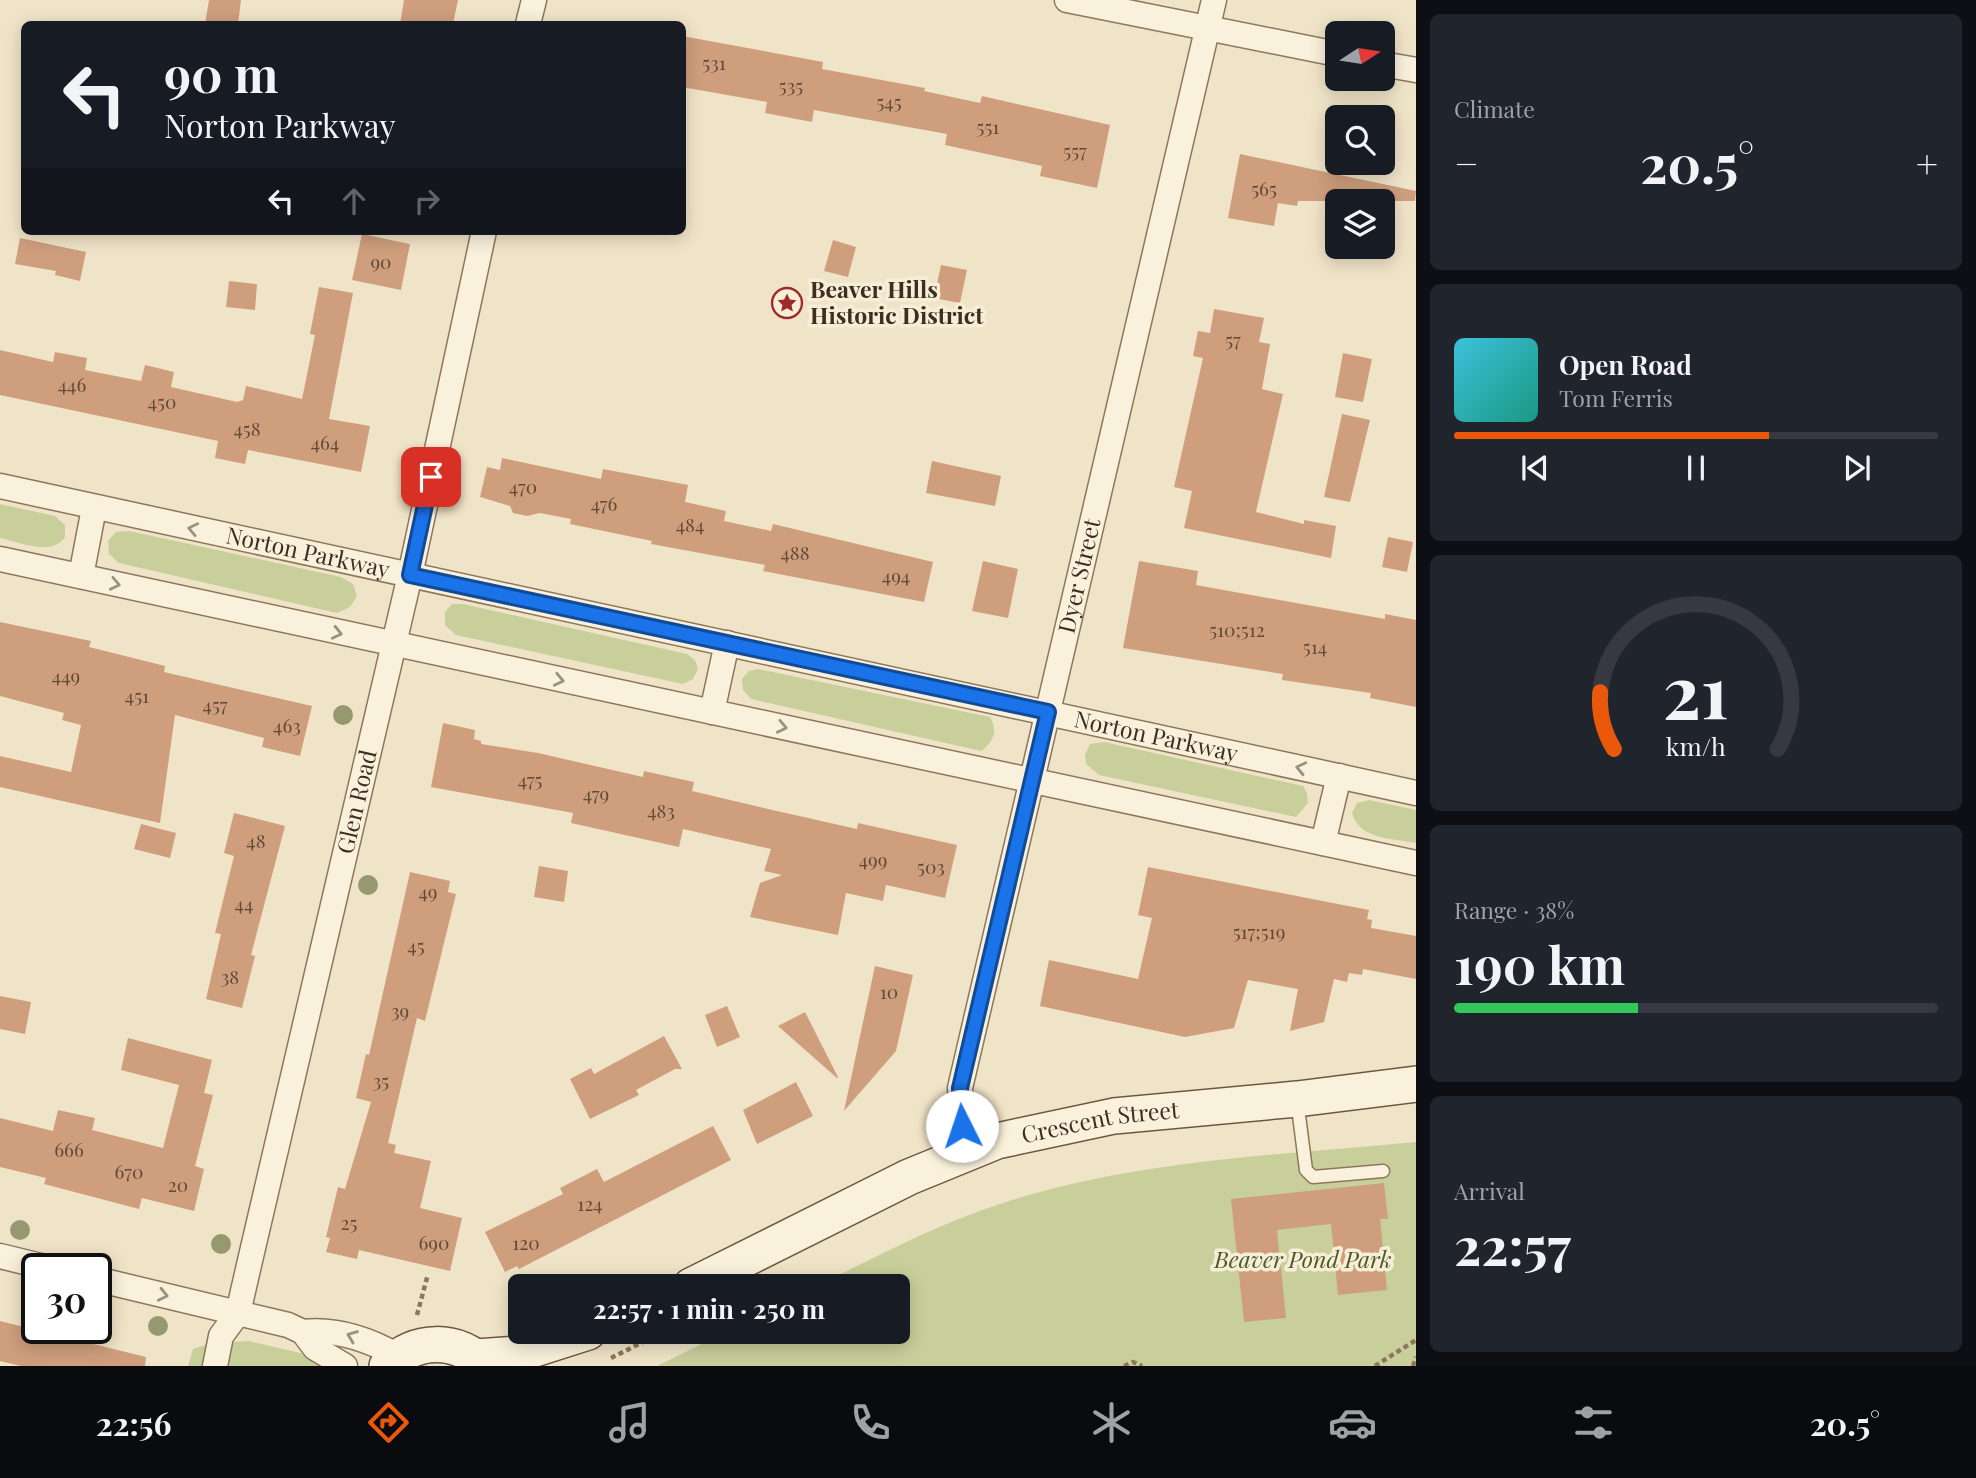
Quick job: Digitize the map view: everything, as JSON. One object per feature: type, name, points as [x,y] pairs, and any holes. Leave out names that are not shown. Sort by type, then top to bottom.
[{"type":"street","points":[[529,21],[534,0]]},
{"type":"street","points":[[1068,0],[1325,52]]},
{"type":"street","name":"Dyer Street","points":[[964,1152],[960,1088],[1214,0]]},
{"type":"street","points":[[1395,66],[1416,70]]},
{"type":"street","name":"Glen Road","points":[[215,1366],[221,1336],[238,1313],[410,575],[483,235]]},
{"type":"street","name":"Norton Parkway","points":[[0,486],[1416,793]]},
{"type":"street","points":[[81,576],[94,508]]},
{"type":"street","points":[[0,559],[1416,863]]},
{"type":"street","points":[[712,712],[727,643]]},
{"type":"street","points":[[1323,843],[1339,776]]},
{"type":"street","name":"Crescent Street","points":[[715,1274],[964,1152],[1046,1129],[1114,1116],[1297,1100],[1416,1084]]},
{"type":"street","points":[[0,1256],[21,1261]]},
{"type":"street","points":[[112,1283],[288,1325],[303,1332],[315,1348],[345,1366]]},
{"type":"street","points":[[303,1332],[324,1329],[342,1332],[392,1361],[413,1348],[437,1344],[461,1349],[481,1362],[581,1344]]},
{"type":"street","points":[[555,1366],[595,1344]]},
{"type":"lane","points":[[1297,1100],[1306,1170],[1313,1177],[1383,1171]]},
{"type":"path","points":[[415,1326],[428,1275]]},
{"type":"path","points":[[1375,1366],[1416,1340]]},
{"type":"path","points":[[1413,1366],[1416,1357]]},
{"type":"path","points":[[1124,1366],[1132,1362],[1143,1366]]},
{"type":"green space","points":[[0,504],[55,516],[65,525],[65,537],[59,543],[44,547],[0,538]]},
{"type":"green space","points":[[129,531],[341,577],[353,584],[357,596],[350,607],[337,613],[119,563],[109,554],[108,541],[116,532]]},
{"type":"green space","points":[[452,604],[463,604],[687,654],[695,660],[698,669],[693,679],[683,684],[456,635],[445,625],[445,612]]},
{"type":"green space","points":[[758,669],[990,717],[994,727],[993,736],[981,751],[751,699],[743,690],[742,679],[749,671]]},
{"type":"green space","points":[[1104,742],[1303,786],[1308,803],[1296,817],[1099,775],[1086,764],[1085,755],[1090,744]]},
{"type":"green space","points":[[1369,800],[1416,810],[1416,843],[1378,836],[1362,828],[1352,813],[1357,803]]},
{"type":"green space","name":"Beaver Pond Park","points":[[1416,1142],[1416,1366],[657,1366],[702,1344],[910,1344],[910,1274],[841,1274],[934,1230],[1006,1202],[1106,1177],[1261,1156]]},
{"type":"green space","points":[[249,1341],[309,1355],[332,1366],[188,1366],[193,1349],[212,1343]]},
{"type":"building","points":[[209,0],[241,0],[238,21],[206,21]]},
{"type":"building","points":[[404,0],[458,0],[454,21],[400,21]]},
{"type":"building","points":[[686,37],[823,62],[822,69],[925,88],[924,91],[980,103],[982,96],[1110,125],[1097,188],[1040,176],[1042,166],[945,145],[947,134],[814,110],[812,122],[765,113],[767,102],[686,88]]},
{"type":"building","points":[[1240,154],[1325,172],[1325,175],[1340,175],[1416,191],[1415,201],[1395,201],[1395,189],[1325,189],[1325,201],[1298,201],[1297,206],[1278,203],[1274,226],[1228,218]]},
{"type":"building","points":[[362,235],[410,244],[401,290],[352,280]]},
{"type":"building","points":[[20,238],[86,252],[80,281],[55,275],[56,271],[15,264]]},
{"type":"building","points":[[833,240],[856,247],[848,277],[824,271]]},
{"type":"building","points":[[941,265],[967,270],[960,303],[934,298]]},
{"type":"building","points":[[229,281],[257,284],[255,310],[226,307]]},
{"type":"building","points":[[319,287],[353,293],[329,419],[370,426],[361,472],[248,450],[245,464],[215,458],[218,441],[0,395],[0,350],[53,362],[55,352],[87,358],[85,370],[141,381],[145,365],[174,372],[171,387],[237,402],[243,400],[246,386],[302,399],[315,335],[310,334]]},
{"type":"building","points":[[1214,309],[1264,318],[1259,342],[1270,344],[1262,389],[1283,394],[1256,512],[1304,524],[1304,520],[1336,526],[1331,558],[1184,528],[1192,491],[1174,487],[1203,358],[1193,356],[1198,331],[1210,333]]},
{"type":"building","points":[[1343,353],[1372,359],[1363,402],[1335,397]]},
{"type":"building","points":[[1342,414],[1370,420],[1350,502],[1324,497]]},
{"type":"building","points":[[502,458],[601,479],[603,469],[688,485],[685,502],[726,511],[724,521],[771,531],[773,524],[933,562],[924,602],[763,571],[765,565],[651,544],[652,541],[570,524],[571,519],[540,513],[527,516],[513,513],[510,506],[480,497],[487,467],[500,470]]},
{"type":"building","points":[[932,461],[1001,476],[995,506],[926,493]]},
{"type":"building","points":[[1388,537],[1413,542],[1407,572],[1382,567]]},
{"type":"building","points":[[983,561],[1018,569],[1008,618],[972,611]]},
{"type":"building","points":[[1139,561],[1198,571],[1196,585],[1385,619],[1385,614],[1416,620],[1416,707],[1370,698],[1371,693],[1282,680],[1283,674],[1123,648]]},
{"type":"building","points":[[0,622],[91,641],[89,647],[165,666],[164,672],[312,706],[300,756],[262,747],[264,738],[175,715],[160,823],[0,787],[0,756],[71,772],[81,725],[62,720],[64,713],[0,696]]},
{"type":"building","points":[[443,723],[475,730],[474,739],[481,741],[481,744],[538,753],[643,777],[644,771],[694,782],[692,791],[768,809],[857,829],[858,823],[957,845],[945,898],[886,885],[883,901],[846,893],[838,935],[750,917],[760,883],[782,875],[764,871],[771,849],[683,829],[679,847],[571,823],[573,813],[431,787]]},
{"type":"building","points":[[234,813],[285,826],[251,955],[255,956],[242,1008],[206,999],[221,934],[215,933],[234,856],[224,853]]},
{"type":"building","points":[[141,824],[176,833],[170,858],[134,849]]},
{"type":"building","points":[[539,866],[568,871],[564,902],[534,897]]},
{"type":"building","points":[[1148,867],[1369,910],[1367,919],[1372,920],[1371,928],[1416,936],[1416,979],[1363,969],[1362,975],[1349,973],[1347,982],[1334,979],[1324,1022],[1290,1031],[1298,989],[1248,980],[1234,1028],[1185,1037],[1040,1006],[1049,960],[1138,979],[1152,918],[1138,915]]},
{"type":"building","points":[[410,872],[450,881],[448,892],[456,894],[425,1021],[417,1018],[388,1143],[396,1145],[394,1153],[431,1161],[420,1208],[462,1218],[450,1271],[359,1250],[357,1259],[326,1252],[330,1238],[326,1237],[338,1187],[345,1189],[371,1102],[356,1098],[366,1054],[369,1055]]},
{"type":"building","points":[[875,966],[913,975],[896,1051],[844,1111]]},
{"type":"building","points":[[0,996],[31,1002],[25,1034],[0,1029]]},
{"type":"building","points":[[727,1006],[740,1037],[717,1047],[705,1015]]},
{"type":"building","points":[[805,1012],[838,1077],[837,1078],[778,1026]]},
{"type":"building","points":[[664,1036],[682,1069],[675,1069],[636,1090],[639,1095],[590,1119],[570,1079],[591,1068],[594,1074]]},
{"type":"building","points":[[128,1038],[212,1060],[204,1093],[213,1095],[195,1166],[204,1169],[194,1211],[142,1198],[139,1209],[44,1184],[46,1178],[0,1167],[0,1118],[53,1131],[58,1110],[95,1118],[92,1130],[163,1148],[179,1085],[121,1070]]},
{"type":"building","points":[[796,1082],[813,1116],[757,1144],[743,1110]]},
{"type":"building","points":[[713,1126],[731,1160],[519,1269],[517,1266],[505,1272],[485,1232],[563,1194],[560,1188],[597,1169],[604,1182]]},
{"type":"building","points":[[1384,1183],[1388,1219],[1380,1219],[1387,1290],[1338,1295],[1331,1224],[1277,1230],[1286,1318],[1244,1322],[1231,1199]]},
{"type":"building","points":[[0,1321],[21,1326],[21,1344],[93,1344],[146,1357],[145,1366],[21,1366],[0,1361]]},
{"type":"place","name":"Beaver Hills Historic District","points":[[787,303]]},
{"type":"route","points":[[431,477],[410,575],[1048,712],[960,1088],[962,1126]]}]
